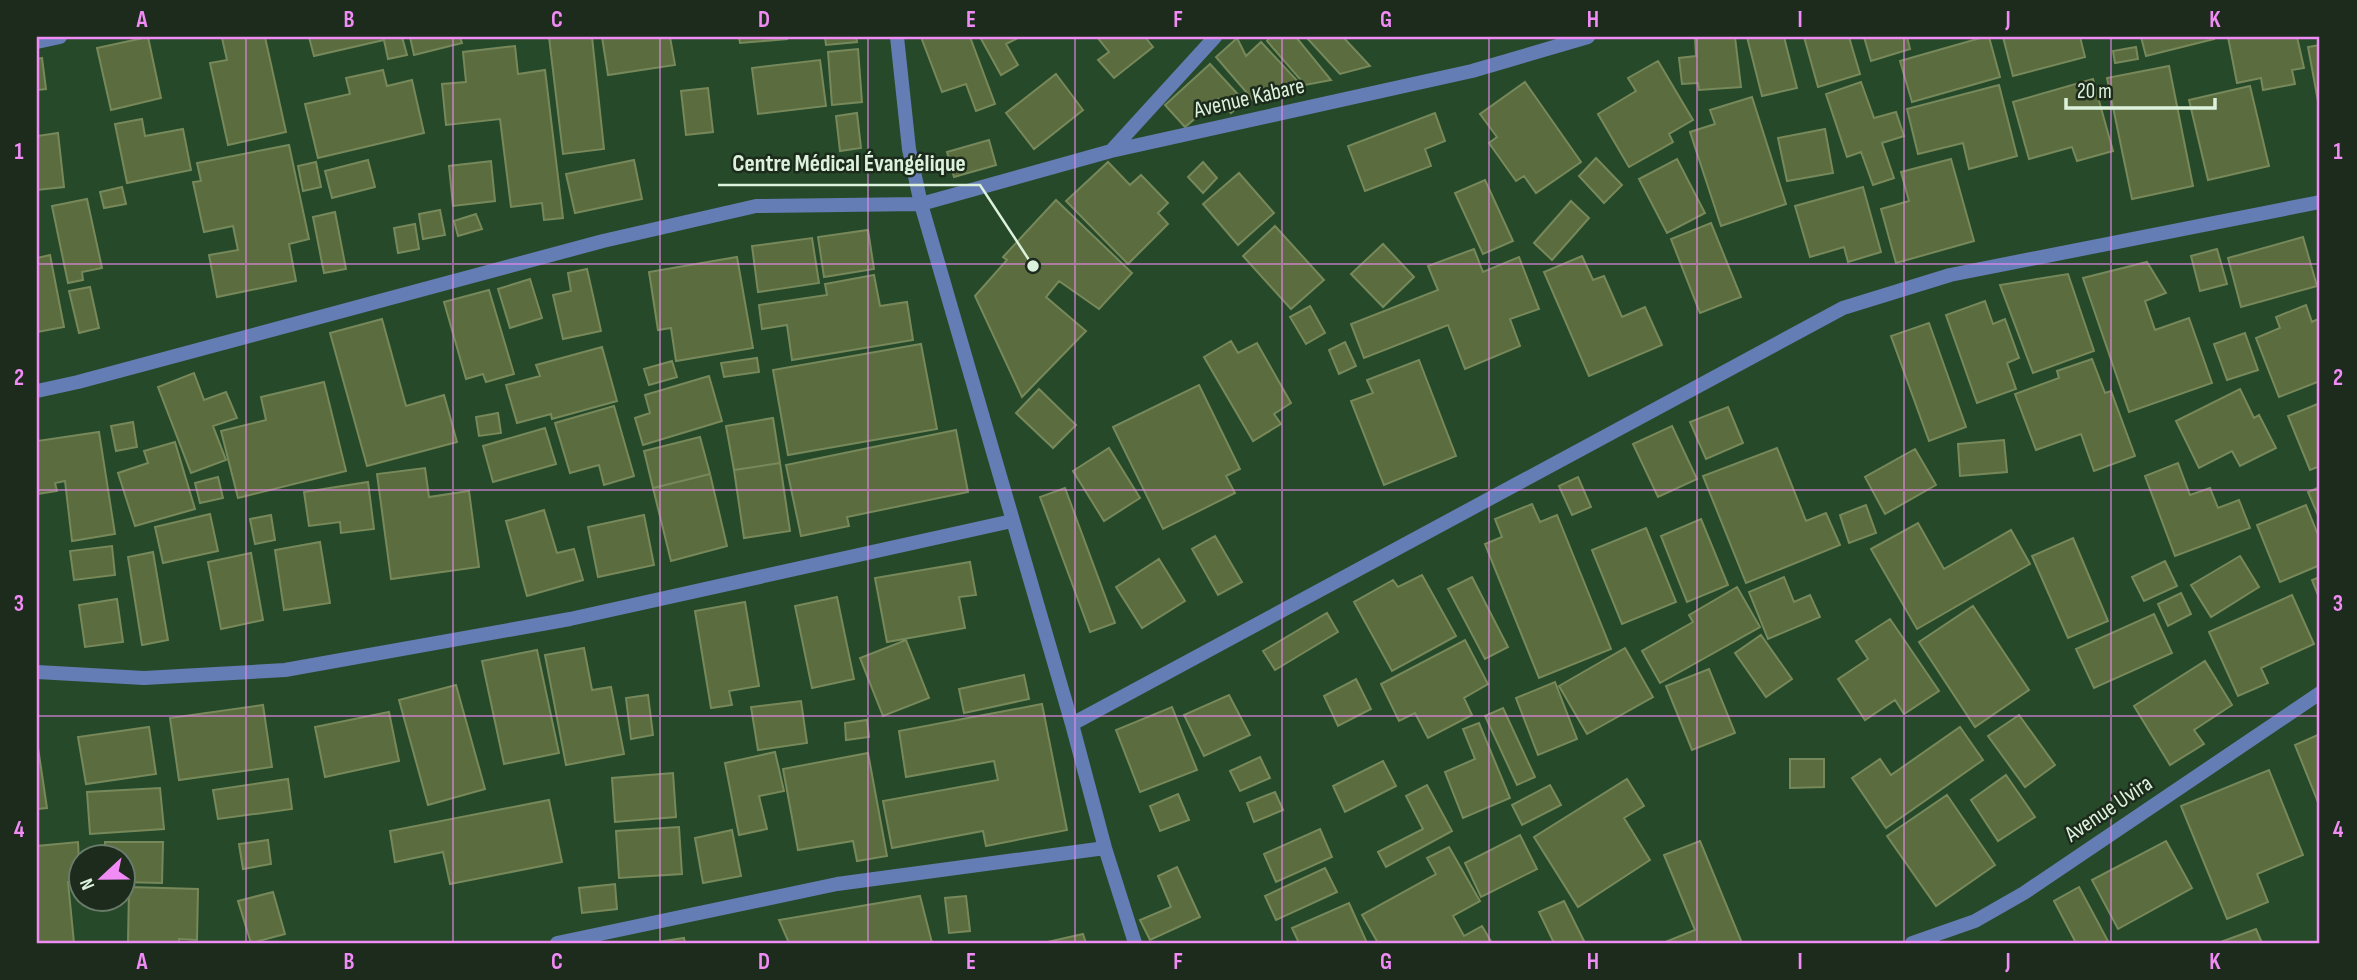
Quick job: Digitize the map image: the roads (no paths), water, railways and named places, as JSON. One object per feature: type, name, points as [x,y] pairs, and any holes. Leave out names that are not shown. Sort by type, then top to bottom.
[{"type":"street","points":[[37,42],[60,37]]},
{"type":"street","points":[[897,37],[909,149],[921,204],[1072,724],[1105,848],[1135,943]]},
{"type":"street","points":[[1111,151],[1215,37]]},
{"type":"street","name":"Avenue Kabare","points":[[37,391],[603,241],[756,206],[921,204],[1111,151],[1472,71],[1588,37]]},
{"type":"street","points":[[1072,724],[1843,308],[1950,275],[2320,202]]},
{"type":"street","points":[[37,672],[144,678],[285,670],[570,620],[1012,521]]},
{"type":"street","name":"Avenue Uvira","points":[[1912,943],[1975,921],[2024,893],[2320,693]]},
{"type":"street","points":[[557,943],[838,884],[1105,848]]},
{"type":"place","name":"Centre Médical Évangélique","points":[[1033,266]]}]
